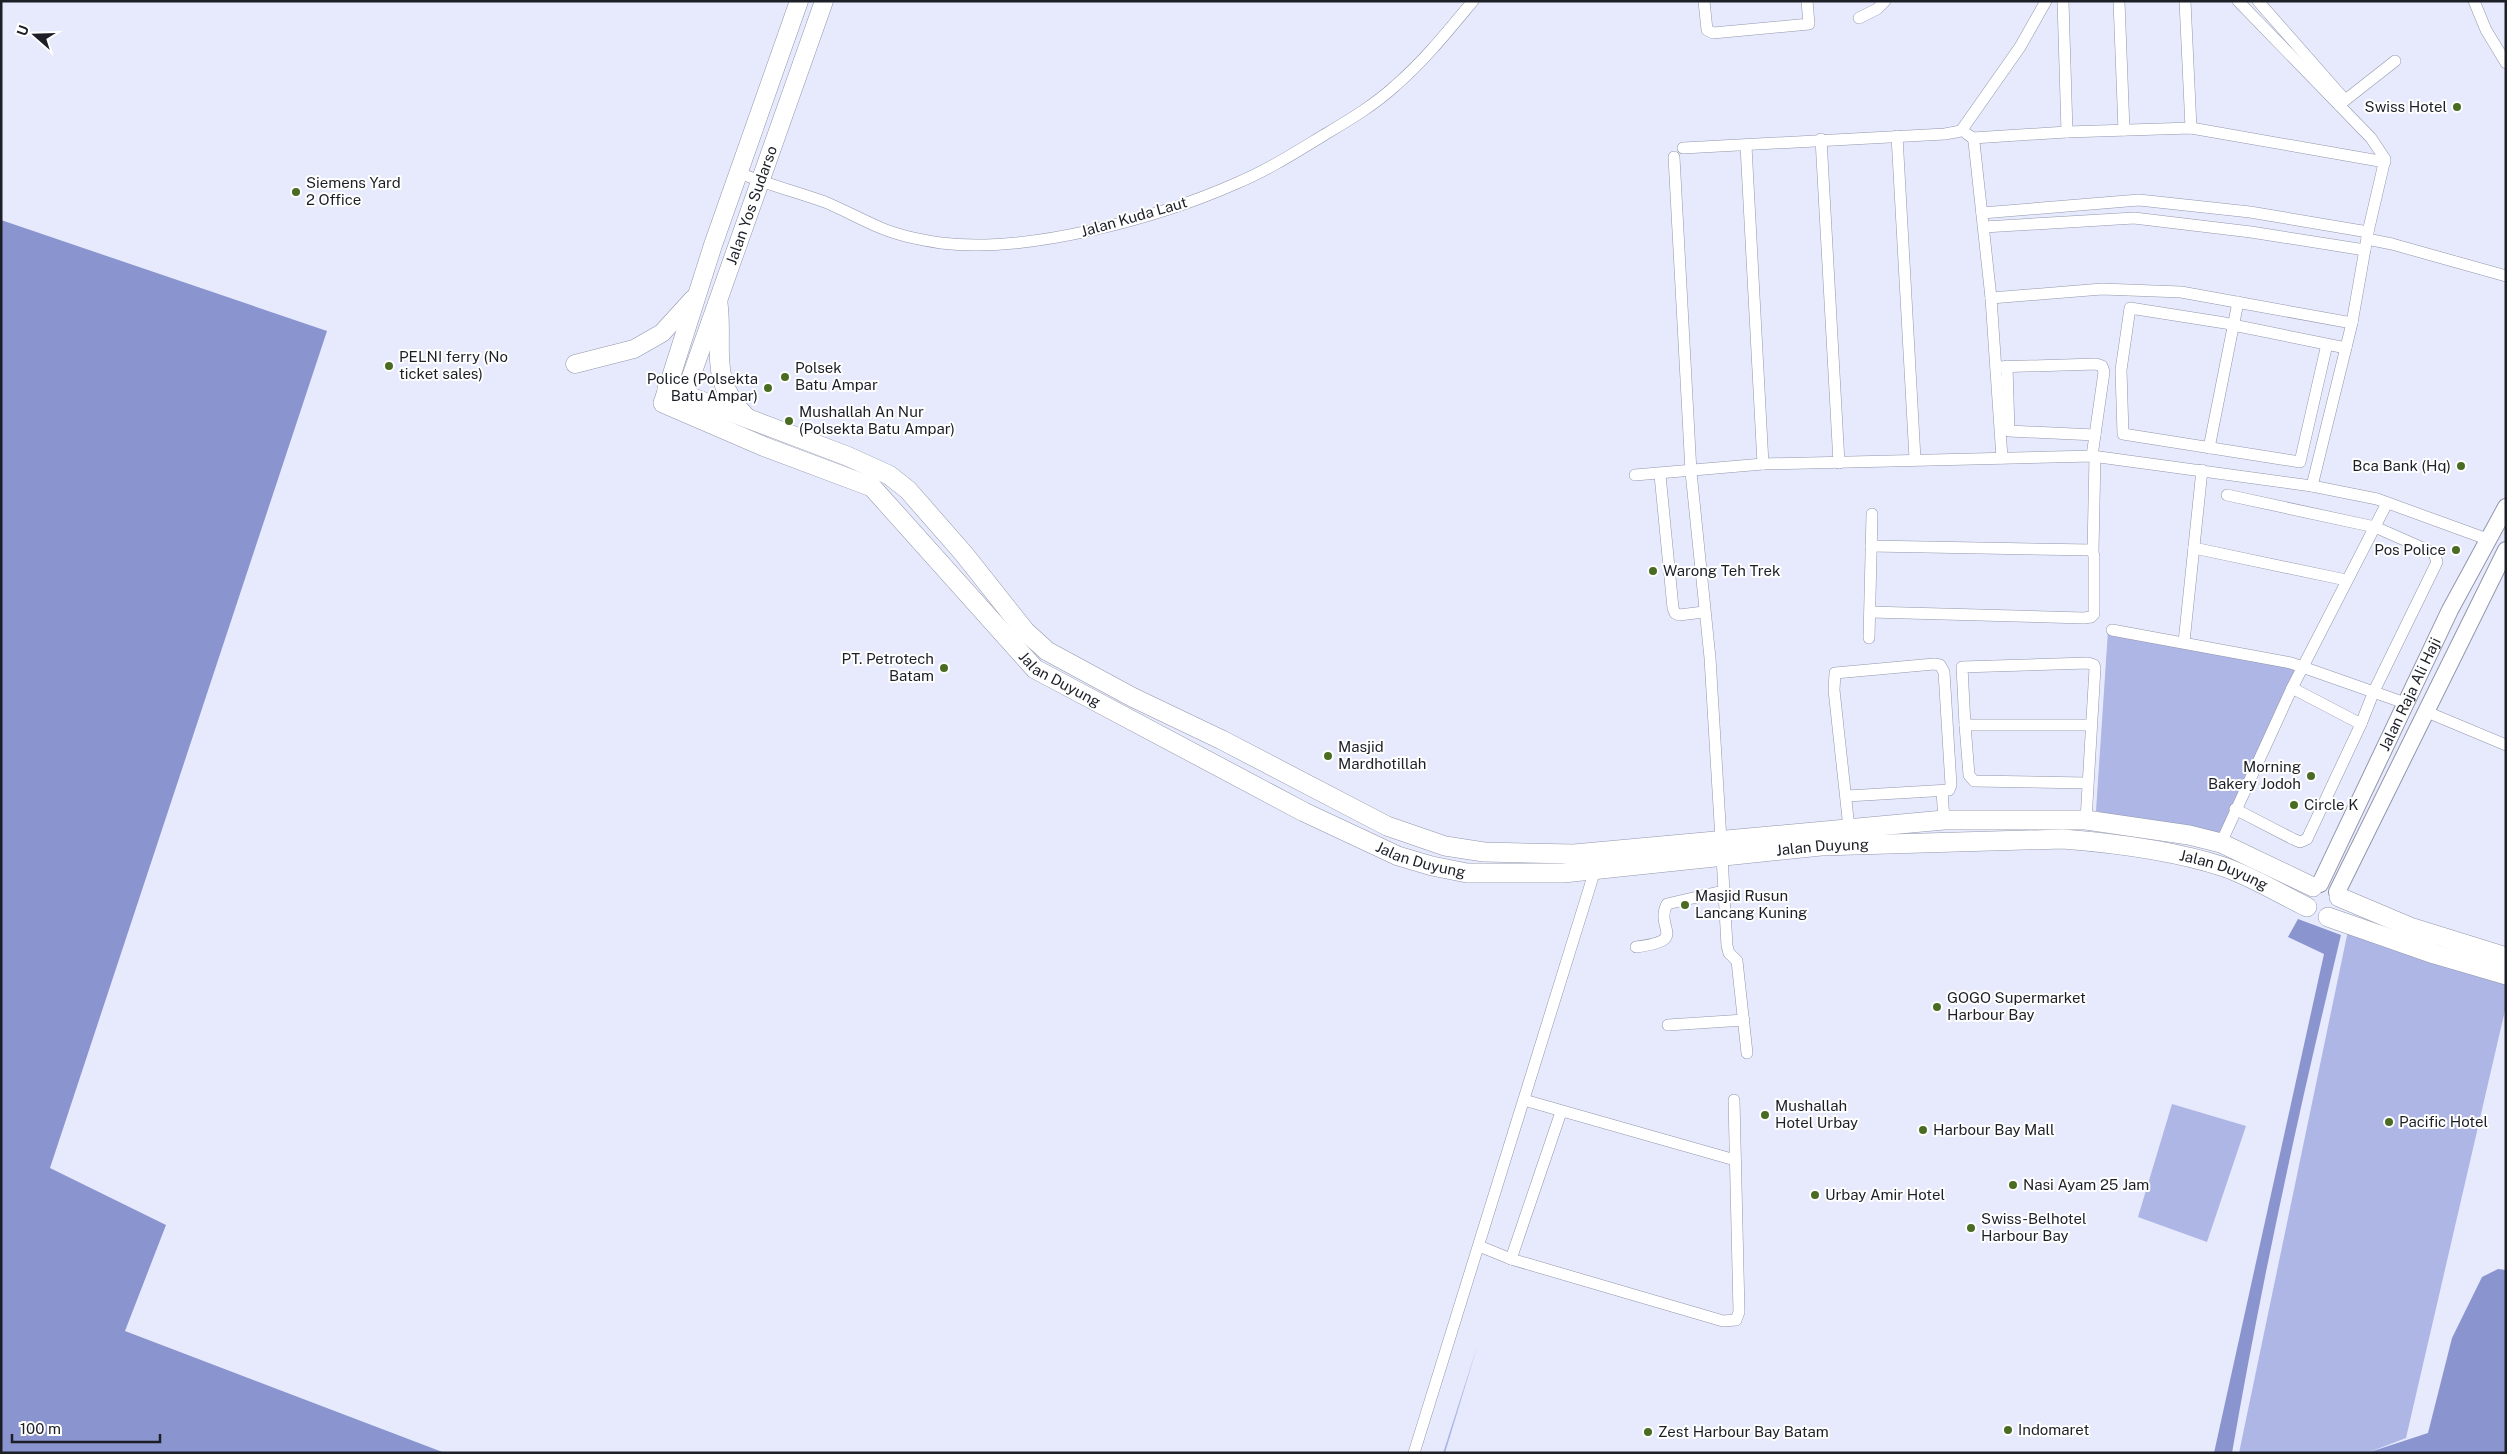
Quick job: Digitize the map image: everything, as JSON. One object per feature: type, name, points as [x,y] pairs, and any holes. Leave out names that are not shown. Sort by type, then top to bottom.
[{"type":"highway","points":[[718,303],[721,322],[719,365],[722,382],[733,403],[750,420]]},
{"type":"highway","name":"Jalan Duyung","points":[[674,399],[750,420],[862,463],[898,482],[964,554],[1026,631],[1054,656],[1387,826],[1445,846],[1467,851],[1574,854],[2063,839],[2102,842],[2225,868],[2307,907]]},
{"type":"highway","name":"Jalan Duyung","points":[[674,399],[765,447],[872,487],[1035,670],[1304,812],[1398,856],[1450,870],[1563,873],[1595,870],[1849,828],[1936,821],[2086,820],[2189,835],[2220,842],[2317,885]]},
{"type":"highway","points":[[1304,812],[1314,789]]},
{"type":"highway","points":[[1931,842],[1936,821]]},
{"type":"highway","points":[[2506,957],[2410,927],[2338,895],[2330,886],[2317,885],[2306,897],[2307,907],[2313,915],[2328,917],[2434,954],[2506,975]]},
{"type":"highway","points":[[2328,917],[2338,907],[2338,895]]},
{"type":"main road","name":"Jalan Yos Sudarso","points":[[674,399],[696,296],[799,1]]},
{"type":"main road","name":"Jalan Yos Sudarso","points":[[674,399],[718,303],[824,1]]},
{"type":"main road","points":[[574,364],[617,354],[648,341],[662,333],[696,296]]},
{"type":"main road","name":"Jalan Raja Ali Haji","points":[[2317,885],[2487,539],[2506,507]]},
{"type":"main road","name":"Jalan Raja Ali Haji","points":[[2338,895],[2506,551]]},
{"type":"main road","points":[[2353,814],[2373,824]]},
{"type":"street","name":"Jalan Kuda Laut","points":[[739,173],[826,203],[895,234],[943,243],[1036,241],[1099,228],[1193,200],[1238,183],[1268,169],[1357,116],[1394,87],[1431,53],[1473,1]]},
{"type":"street","points":[[1704,1],[1707,30],[1713,33],[1809,24],[1807,1]]},
{"type":"street","points":[[1961,131],[2020,47],[2046,1]]},
{"type":"street","points":[[2063,1],[2067,132]]},
{"type":"street","points":[[2119,1],[2124,130]]},
{"type":"street","points":[[2185,1],[2191,128]]},
{"type":"street","points":[[2238,1],[2342,103]]},
{"type":"street","points":[[2258,1],[2371,138],[2384,155],[2385,162],[2367,241],[2352,323],[2312,486]]},
{"type":"street","points":[[2474,1],[2486,30],[2506,63]]},
{"type":"street","points":[[1860,18],[1880,4]]},
{"type":"street","points":[[2342,103],[2395,61]]},
{"type":"street","points":[[1683,148],[1746,146],[1821,139],[1945,134],[1961,131],[1974,138],[2067,132],[2191,128],[2385,162]]},
{"type":"street","points":[[1897,136],[1914,459]]},
{"type":"street","points":[[1974,138],[1991,298],[2010,432],[2095,435]]},
{"type":"street","points":[[1821,139],[1838,463]]},
{"type":"street","points":[[1746,146],[1763,464]]},
{"type":"street","points":[[1674,157],[1691,472],[1710,658],[1723,891],[1728,950],[1737,961],[1748,1053]]},
{"type":"street","points":[[1982,213],[2139,200],[2250,212],[2367,241]]},
{"type":"street","points":[[1984,227],[2134,218],[2250,232],[2392,244],[2506,276]]},
{"type":"street","points":[[1991,298],[2130,289],[2181,292],[2352,323]]},
{"type":"street","points":[[2209,448],[2238,302]]},
{"type":"street","points":[[2327,344],[2300,462],[2123,434],[2121,370],[2130,308],[2233,325],[2327,344],[2346,348]]},
{"type":"street","points":[[1870,612],[2091,617],[2094,614],[2093,456],[2104,372],[2100,365],[2001,367]]},
{"type":"street","points":[[2001,367],[2002,458]]},
{"type":"street","points":[[2320,376],[2337,382]]},
{"type":"street","points":[[1635,475],[1660,475],[1763,464],[2093,456],[2312,486],[2388,503],[2487,539]]},
{"type":"street","points":[[2184,642],[2202,470]]},
{"type":"street","points":[[1660,475],[1675,613],[1679,615],[1704,612]]},
{"type":"street","points":[[2227,495],[2375,527],[2434,552],[2437,562],[2374,691],[2362,724],[2307,839],[2304,842],[2293,839],[2235,809]]},
{"type":"street","points":[[2220,842],[2292,688],[2346,580],[2388,503]]},
{"type":"street","points":[[1869,638],[1872,514]]},
{"type":"street","points":[[1871,546],[2093,551]]},
{"type":"street","points":[[2194,548],[2346,580]]},
{"type":"street","points":[[2112,630],[2184,642],[2303,667],[2405,703]]},
{"type":"street","points":[[2086,820],[2096,668],[2088,663],[1964,666],[1961,674],[1969,775],[1974,781],[2087,783]]},
{"type":"street","points":[[1847,796],[1949,790],[1951,785],[1944,672],[1940,665],[1835,673],[1834,690],[1849,828]]},
{"type":"street","points":[[2292,688],[2362,724]]},
{"type":"street","points":[[2427,712],[2506,745]]},
{"type":"street","points":[[1965,725],[2092,725]]},
{"type":"street","points":[[1936,821],[1942,791]]},
{"type":"street","points":[[1414,1453],[1595,870]]},
{"type":"street","points":[[1636,947],[1655,945],[1665,939],[1667,934],[1665,910],[1667,904],[1723,891]]},
{"type":"street","points":[[1668,1025],[1744,1020]]},
{"type":"street","points":[[1524,1100],[1735,1160]]},
{"type":"street","points":[[1478,1246],[1511,1258],[1714,1319],[1733,1322],[1736,1320],[1739,1312],[1734,1100]]},
{"type":"street","points":[[1511,1258],[1561,1112]]},
{"type":"shaded area","points":[[1,220],[327,331],[50,1168],[166,1225],[125,1331],[445,1453],[1,1453]]},
{"type":"shaded area","points":[[2108,631],[2300,667],[2220,841],[2096,811]]},
{"type":"shaded area","points":[[2298,919],[2341,935],[2282,1193],[2232,1453],[2214,1453],[2324,954],[2288,937]]},
{"type":"shaded area","points":[[2350,921],[2506,971],[2506,1006],[2406,1438],[2367,1453],[2239,1453]]},
{"type":"shaded area","points":[[2172,1104],[2246,1126],[2207,1242],[2138,1217]]},
{"type":"shaded area","points":[[2498,1269],[2506,1270],[2506,1453],[2367,1453],[2428,1433],[2452,1338],[2482,1277]]},
{"type":"shaded area","points":[[1478,1344],[1445,1453],[1443,1453]]},
{"type":"place","name":"Swiss Hotel","points":[[2457,107]]},
{"type":"place","name":"Siemens Yard 2 Office","points":[[296,192]]},
{"type":"place","name":"PELNI ferry (No ticket sales)","points":[[389,366]]},
{"type":"place","name":"Polsek Batu Ampar","points":[[785,377]]},
{"type":"place","name":"Police (Polsekta Batu Ampar)","points":[[768,388]]},
{"type":"place","name":"Mushallah An Nur (Polsekta Batu Ampar)","points":[[789,421]]},
{"type":"place","name":"Bca Bank (Hq)","points":[[2461,466]]},
{"type":"place","name":"Pos Police","points":[[2456,550]]},
{"type":"place","name":"Warong Teh Trek","points":[[1653,571]]},
{"type":"place","name":"PT. Petrotech Batam","points":[[944,668]]},
{"type":"place","name":"Masjid Mardhotillah","points":[[1328,756]]},
{"type":"place","name":"Morning Bakery Jodoh","points":[[2311,776]]},
{"type":"place","name":"Circle K","points":[[2294,805]]},
{"type":"place","name":"Masjid Rusun Lancang Kuning","points":[[1685,905]]},
{"type":"place","name":"GOGO Supermarket Harbour Bay","points":[[1937,1007]]},
{"type":"place","name":"Mushallah Hotel Urbay","points":[[1765,1115]]},
{"type":"place","name":"Pacific Hotel","points":[[2389,1122]]},
{"type":"place","name":"Harbour Bay Mall","points":[[1923,1130]]},
{"type":"place","name":"Nasi Ayam 25 Jam","points":[[2013,1185]]},
{"type":"place","name":"Urbay Amir Hotel","points":[[1815,1195]]},
{"type":"place","name":"Swiss-Belhotel Harbour Bay","points":[[1971,1228]]},
{"type":"place","name":"Indomaret","points":[[2008,1430]]},
{"type":"place","name":"Zest Harbour Bay Batam","points":[[1648,1432]]}]
